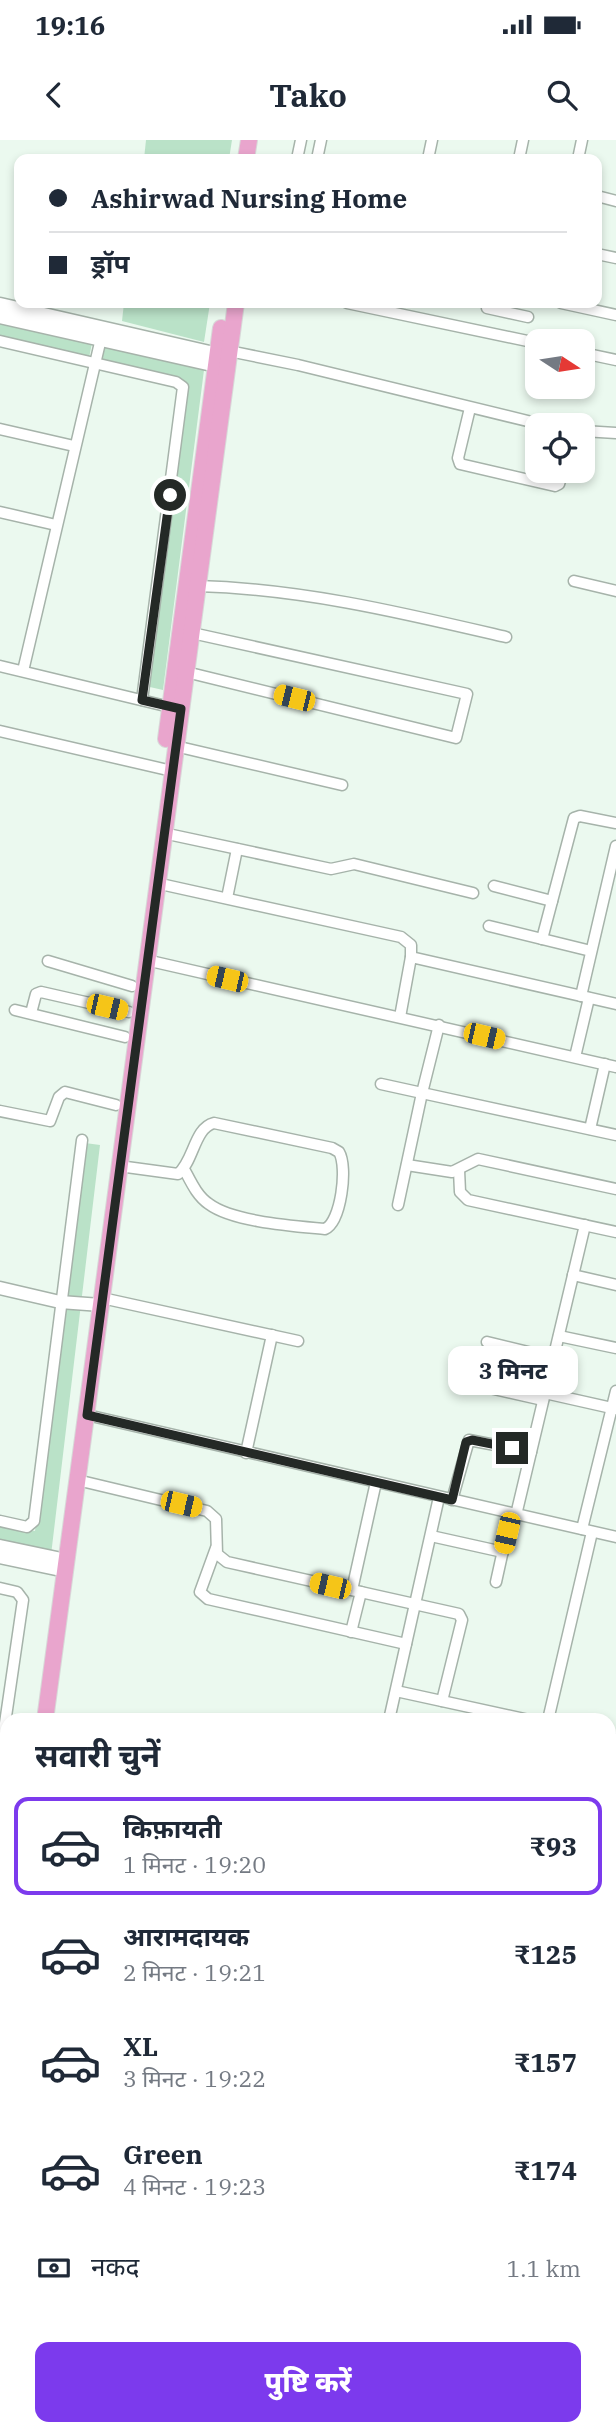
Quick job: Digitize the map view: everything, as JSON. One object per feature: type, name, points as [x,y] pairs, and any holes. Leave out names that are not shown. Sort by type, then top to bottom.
[{"type":"main road","points":[[0,305],[103,334]]},
{"type":"main road","points":[[36,1713],[119,1166],[163,833],[167,770],[175,746],[175,708],[186,672],[192,633],[224,359],[225,308]]},
{"type":"main road","points":[[46,1713],[59,1563],[78,1480],[87,1415],[116,1105],[125,1037],[167,770],[224,359],[235,308]]},
{"type":"main road","points":[[0,316],[224,359]]},
{"type":"street","points":[[371,308],[525,340]]},
{"type":"street","points":[[482,331],[487,308]]},
{"type":"street","points":[[498,308],[528,317]]},
{"type":"street","points":[[584,308],[616,315]]},
{"type":"street","points":[[23,671],[74,446],[103,334]]},
{"type":"street","points":[[0,341],[176,382],[183,387],[142,700]]},
{"type":"street","points":[[595,355],[616,359]]},
{"type":"street","points":[[224,359],[298,365],[525,421]]},
{"type":"street","points":[[470,408],[458,458],[460,464],[525,479]]},
{"type":"street","points":[[0,429],[74,446]]},
{"type":"street","points":[[595,432],[616,433]]},
{"type":"street","points":[[542,483],[555,486],[559,483]]},
{"type":"street","points":[[0,512],[56,525]]},
{"type":"street","points":[[574,581],[616,592]]},
{"type":"street","points":[[198,586],[250,587],[316,595],[506,637]]},
{"type":"street","points":[[186,672],[456,738],[467,694],[192,633]]},
{"type":"street","points":[[0,666],[175,708]]},
{"type":"street","points":[[0,731],[167,770]]},
{"type":"street","points":[[175,746],[342,785]]},
{"type":"street","points":[[542,939],[574,818],[580,816],[616,823]]},
{"type":"street","points":[[163,833],[331,869],[354,864],[473,893]]},
{"type":"street","points":[[575,1057],[591,951],[616,846]]},
{"type":"street","points":[[227,898],[237,849]]},
{"type":"street","points":[[156,883],[401,937],[411,944],[411,957],[400,1017]]},
{"type":"street","points":[[494,886],[552,901]]},
{"type":"street","points":[[489,926],[591,951]]},
{"type":"street","points":[[411,957],[616,1004]]},
{"type":"street","points":[[146,960],[610,1065],[590,1129]]},
{"type":"street","points":[[48,961],[132,986]]},
{"type":"street","points":[[30,1013],[36,994],[41,992],[129,1012]]},
{"type":"street","points":[[15,1010],[125,1037]]},
{"type":"street","points":[[398,1205],[439,1026]]},
{"type":"street","points":[[381,1083],[616,1135]]},
{"type":"street","points":[[0,1111],[50,1121],[59,1097],[65,1092],[116,1105]]},
{"type":"street","points":[[119,1166],[172,1174],[184,1169],[203,1129],[214,1123],[332,1148],[339,1152],[345,1167],[335,1219],[325,1229],[238,1216],[218,1210],[195,1189],[184,1169]]},
{"type":"street","points":[[0,1521],[27,1527],[34,1521],[82,1140]]},
{"type":"street","points":[[407,1165],[445,1172],[459,1170],[472,1160],[485,1160],[616,1189]]},
{"type":"street","points":[[459,1170],[460,1192],[468,1200],[616,1232]]},
{"type":"street","points":[[496,1582],[531,1452],[585,1225]]},
{"type":"street","points":[[573,1275],[616,1285]]},
{"type":"street","points":[[0,1287],[60,1302],[98,1302],[298,1341]]},
{"type":"street","points":[[246,1453],[272,1335]]},
{"type":"street","points":[[559,1336],[616,1348]]},
{"type":"street","points":[[488,1342],[554,1358]]},
{"type":"street","points":[[472,1384],[614,1408]]},
{"type":"street","points":[[549,1713],[616,1391]]},
{"type":"street","points":[[87,1415],[616,1537]]},
{"type":"street","points":[[452,1500],[469,1440],[531,1452]]},
{"type":"street","points":[[78,1480],[207,1511],[216,1520],[216,1548],[220,1558],[227,1562],[456,1613],[461,1617],[442,1701]]},
{"type":"street","points":[[352,1632],[356,1591],[376,1482]]},
{"type":"street","points":[[391,1713],[439,1497]]},
{"type":"street","points":[[431,1536],[503,1552]]},
{"type":"street","points":[[0,1546],[59,1563]]},
{"type":"street","points":[[216,1548],[201,1584],[203,1597],[407,1644]]},
{"type":"street","points":[[0,1557],[59,1563]]},
{"type":"street","points":[[0,1588],[17,1591],[23,1600],[7,1713]]},
{"type":"street","points":[[396,1691],[497,1713]]},
{"type":"shaded area","points":[[146,140],[232,140],[230,154],[145,154]]},
{"type":"shaded area","points":[[123,308],[209,308],[204,342],[122,321]]},
{"type":"shaded area","points":[[0,322],[92,343],[89,358],[0,337]]},
{"type":"shaded area","points":[[100,345],[204,370],[163,690],[141,685],[182,380],[98,360]]},
{"type":"shaded area","points":[[85,1143],[100,1145],[51,1555],[0,1543],[0,1523],[35,1531]]},
{"type":"route","points":[[170,495],[142,700],[181,709],[87,1415],[452,1500],[466,1442],[472,1440],[512,1448]]}]
